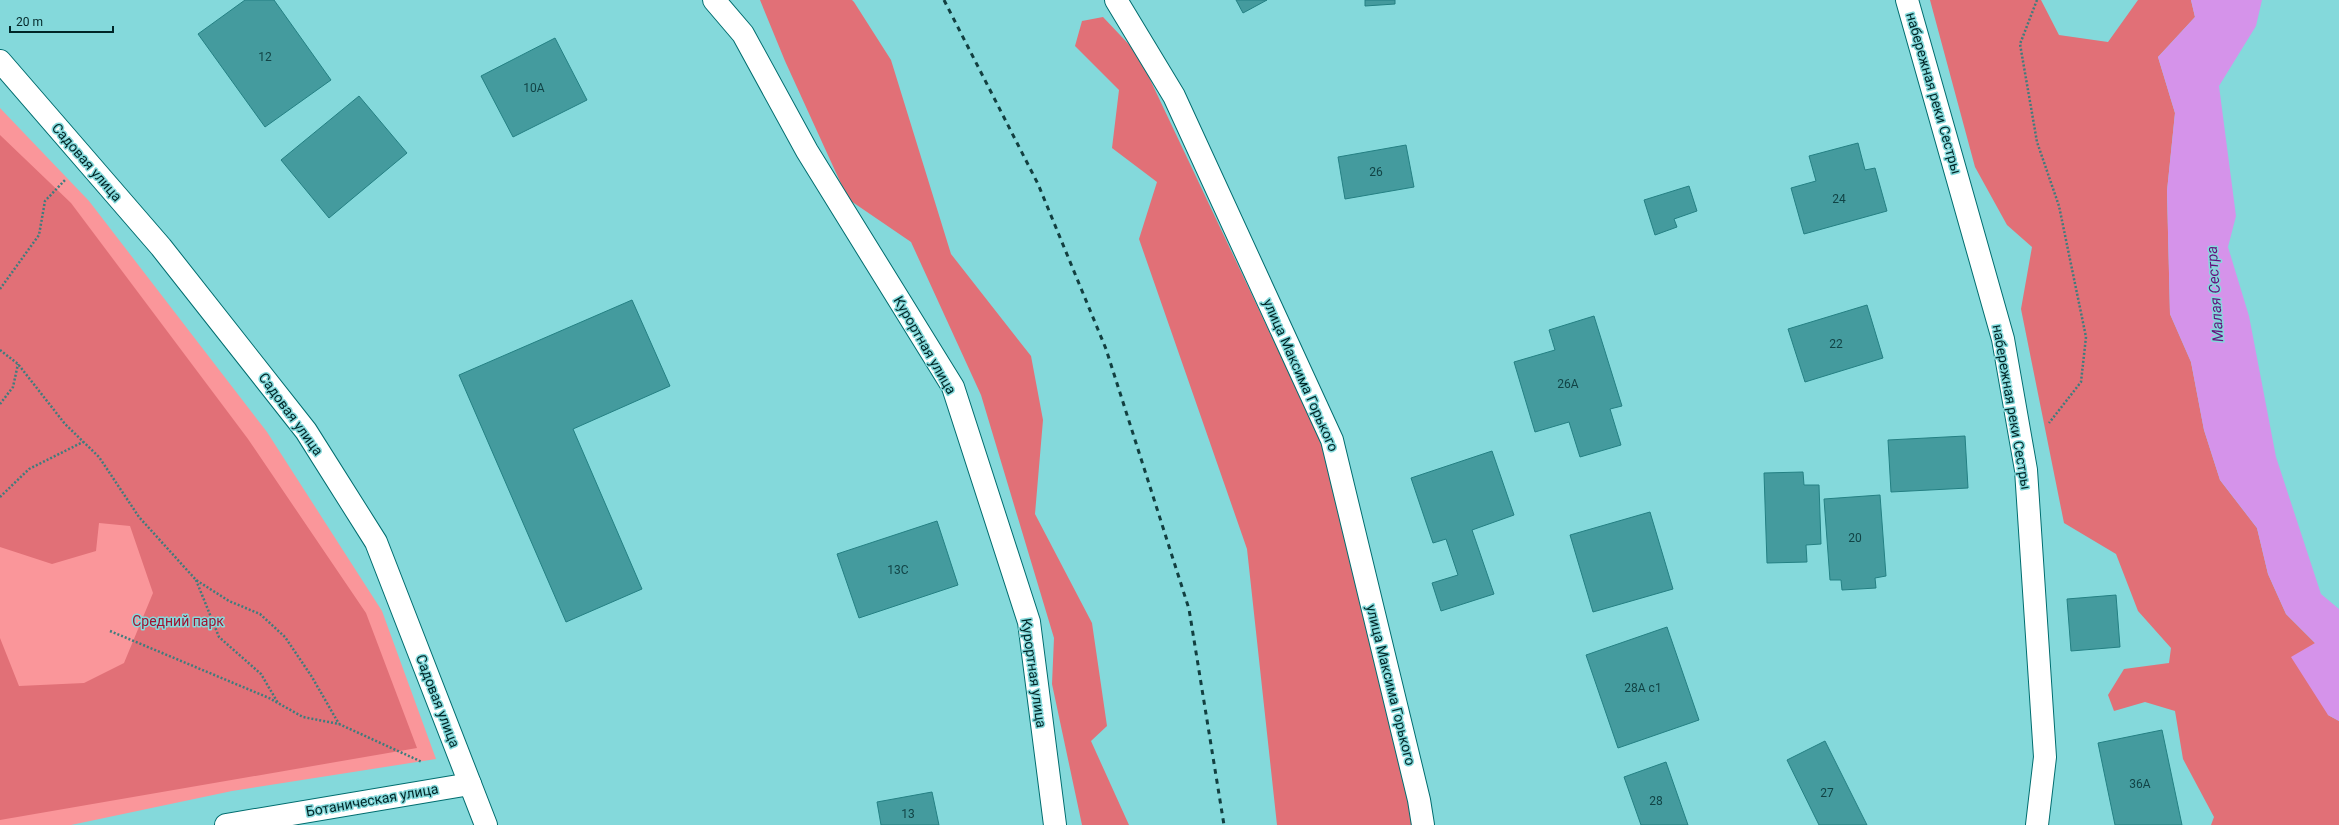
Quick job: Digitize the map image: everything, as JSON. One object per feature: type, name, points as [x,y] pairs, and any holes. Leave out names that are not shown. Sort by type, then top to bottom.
[{"type":"street","name":"Курортная улица","points":[[714,0],[743,34],[806,151],[953,387],[1029,622],[1056,825]]},
{"type":"street","name":"улица Максима Горького","points":[[1116,0],[1174,96],[1332,440],[1417,792],[1423,825]]},
{"type":"street","name":"набережная реки Сестры","points":[[1907,0],[2003,340],[2024,455],[2037,615],[2045,757],[2037,825]]},
{"type":"street","name":"Садовая улица","points":[[0,61],[161,247],[306,431],[376,542],[486,825]]},
{"type":"street","name":"Ботаническая улица","points":[[226,825],[470,784]]},
{"type":"path","points":[[2024,455],[2081,382],[2086,337],[2059,206],[2037,142],[2020,44],[2037,0]]},
{"type":"path","points":[[0,289],[38,235],[45,201],[84,159]]},
{"type":"path","points":[[0,350],[18,364],[65,424],[99,457],[139,517],[196,580],[230,601],[260,614],[285,637],[312,677],[339,724]]},
{"type":"path","points":[[0,404],[13,387],[18,364]]},
{"type":"path","points":[[0,496],[28,469],[83,442]]},
{"type":"path","points":[[196,580],[219,637],[261,674],[278,703]]},
{"type":"path","points":[[110,631],[278,703],[303,717],[339,724],[429,765]]},
{"type":"green space","points":[[760,0],[852,0],[854,2],[891,60],[951,254],[1031,356],[1043,420],[1035,514],[1092,623],[1107,726],[1091,741],[1129,825],[1082,825],[1052,684],[1054,638],[981,395],[911,242],[848,199],[785,61]]},
{"type":"green space","points":[[1930,0],[2041,0],[2059,35],[2108,42],[2138,0],[2191,0],[2195,17],[2158,57],[2175,113],[2167,191],[2170,314],[2191,362],[2204,430],[2220,480],[2257,528],[2268,574],[2286,614],[2315,643],[2328,715],[2339,721],[2339,825],[2211,825],[2214,817],[2183,759],[2175,711],[2145,702],[2114,711],[2108,695],[2124,669],[2169,663],[2171,648],[2138,611],[2116,554],[2064,523],[2021,309],[2032,247],[2007,225],[1975,167]]},
{"type":"green space","points":[[1103,17],[1138,54],[1324,447],[1410,801],[1413,825],[1277,825],[1247,549],[1139,239],[1157,182],[1112,148],[1119,90],[1075,46],[1082,21]]},
{"type":"green space","name":"Средний парк","points":[[0,108],[89,201],[267,432],[382,611],[436,759],[232,791],[71,825],[0,825]]},
{"type":"green space","name":"Средний парк","points":[[0,135],[71,203],[248,439],[366,613],[417,748],[0,820],[0,638],[19,686],[84,683],[124,663],[153,593],[130,526],[99,523],[96,551],[52,564],[0,547]]},
{"type":"water","name":"Малая Сестра","points":[[2191,0],[2262,0],[2256,26],[2219,86],[2236,216],[2228,247],[2249,316],[2276,457],[2321,594],[2339,609],[2339,721],[2328,715],[2291,657],[2315,643],[2286,614],[2268,574],[2257,528],[2220,480],[2204,430],[2191,362],[2170,314],[2167,191],[2175,113],[2158,57],[2195,17]]},
{"type":"building","points":[[245,0],[274,0],[331,80],[265,127],[198,34]]},
{"type":"building","points":[[1236,0],[1267,0],[1243,13]]},
{"type":"building","points":[[1365,0],[1395,0],[1395,4],[1365,6]]},
{"type":"building","points":[[555,38],[587,100],[513,137],[481,76]]},
{"type":"building","points":[[359,96],[407,153],[329,218],[281,160]]},
{"type":"building","points":[[1858,143],[1865,170],[1875,168],[1887,211],[1804,234],[1791,188],[1816,181],[1809,156]]},
{"type":"building","points":[[1406,145],[1414,187],[1345,199],[1338,157]]},
{"type":"building","points":[[1689,186],[1697,211],[1674,219],[1677,227],[1655,235],[1644,200]]},
{"type":"building","points":[[632,300],[670,386],[573,429],[642,589],[566,622],[459,375]]},
{"type":"building","points":[[1867,305],[1883,358],[1805,382],[1788,329]]},
{"type":"building","points":[[1594,316],[1622,406],[1610,409],[1621,445],[1580,457],[1569,422],[1535,432],[1514,362],[1555,350],[1549,330]]},
{"type":"building","points":[[1965,436],[1968,488],[1891,492],[1888,440]]},
{"type":"building","points":[[1492,451],[1514,515],[1472,530],[1494,594],[1441,611],[1432,583],[1458,575],[1446,539],[1433,543],[1411,478]]},
{"type":"building","points":[[1803,472],[1804,485],[1819,485],[1821,544],[1806,545],[1807,562],[1767,563],[1764,473]]},
{"type":"building","points":[[1880,495],[1886,576],[1875,578],[1876,588],[1842,590],[1841,580],[1830,580],[1824,499]]},
{"type":"building","points":[[1650,512],[1673,589],[1593,612],[1570,535]]},
{"type":"building","points":[[937,521],[958,585],[859,618],[837,554]]},
{"type":"building","points":[[2116,595],[2120,647],[2071,651],[2067,599]]},
{"type":"building","points":[[1667,627],[1699,720],[1618,748],[1586,655]]},
{"type":"building","points":[[2162,730],[2182,825],[2115,825],[2098,743]]},
{"type":"building","points":[[1825,741],[1867,825],[1819,825],[1787,760]]},
{"type":"building","points":[[1666,762],[1688,825],[1641,825],[1624,777]]},
{"type":"building","points":[[932,792],[939,825],[881,825],[877,802]]},
{"type":"railway","points":[[944,0],[1038,184],[1106,349],[1189,609],[1224,825]]}]
